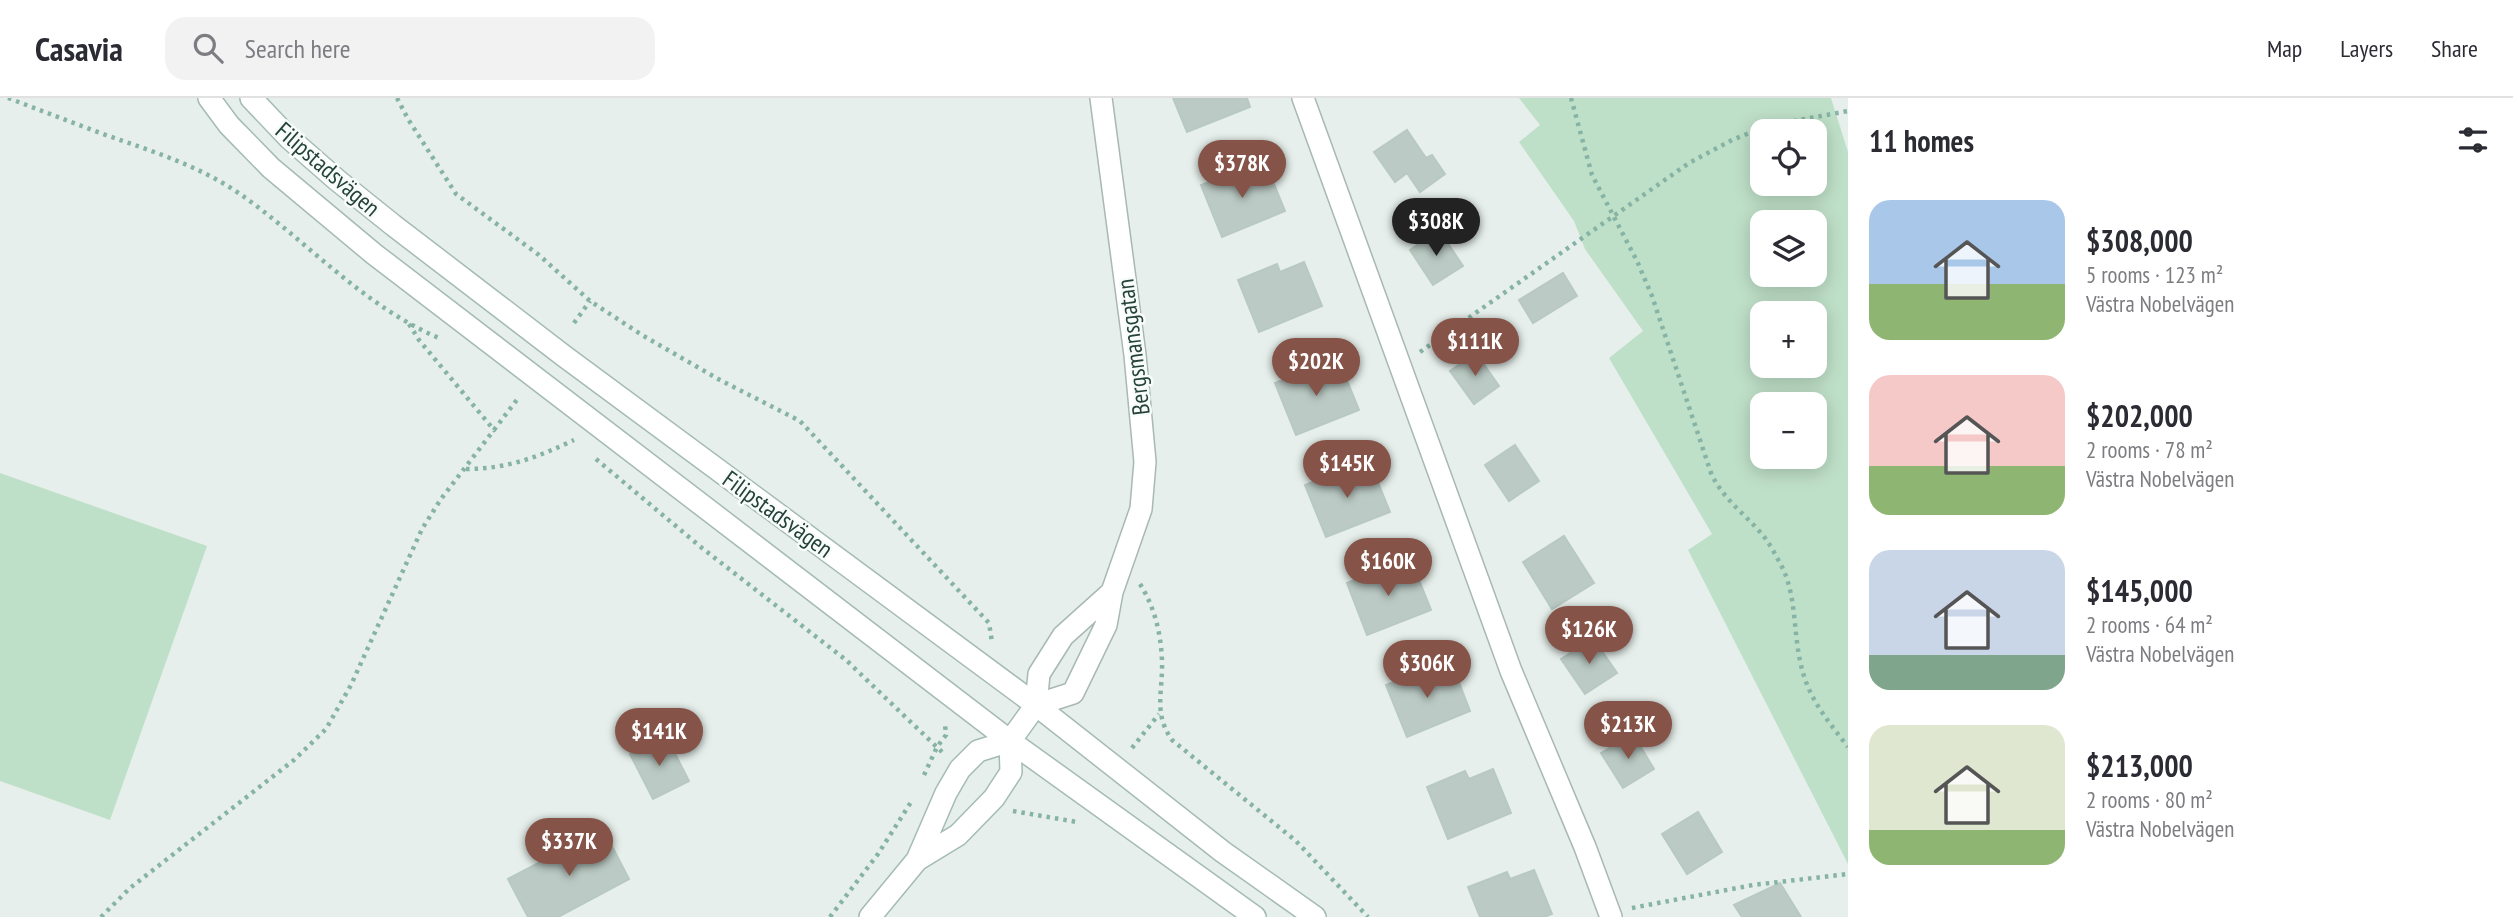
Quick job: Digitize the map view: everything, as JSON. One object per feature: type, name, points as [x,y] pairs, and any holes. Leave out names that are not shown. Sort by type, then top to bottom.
[{"type":"street","name":"Filipstadsvägen","points":[[209,98],[229,125],[318,210],[1010,741],[1255,917]]},
{"type":"street","name":"Filipstadsvägen","points":[[251,98],[289,138],[393,225],[586,372],[1037,705],[1223,852],[1315,917]]},
{"type":"street","name":"Bergsmansgatan","points":[[1101,98],[1135,355],[1145,462],[1141,509],[1112,592],[1106,625],[1073,693],[1037,705],[1039,674],[1063,636],[1112,592]]},
{"type":"street","points":[[1303,98],[1511,671],[1610,914]]},
{"type":"street","points":[[870,917],[917,860],[946,793],[960,769],[978,751],[1010,741],[1037,705]]},
{"type":"street","points":[[917,860],[958,835],[994,797],[1011,772],[1010,741]]},
{"type":"path","points":[[8,98],[160,153],[205,173],[272,217],[365,293],[409,324],[444,340]]},
{"type":"path","points":[[397,98],[456,194],[539,255],[590,301],[720,380],[800,421],[989,623],[999,677]]},
{"type":"path","points":[[1571,98],[1592,175],[1653,296],[1716,485],[1764,537],[1783,568],[1807,688],[1814,704],[1848,747]]},
{"type":"path","points":[[1399,367],[1689,163],[1732,140],[1767,126],[1848,111]]},
{"type":"path","points":[[573,323],[590,301]]},
{"type":"path","points":[[409,324],[419,340],[494,430]]},
{"type":"path","points":[[101,917],[130,888],[294,760],[326,729],[351,685],[422,529],[441,499],[519,397]]},
{"type":"path","points":[[567,430],[584,447]]},
{"type":"path","points":[[465,469],[513,465],[541,456],[576,439]]},
{"type":"path","points":[[592,455],[702,548],[846,660],[937,747],[920,787]]},
{"type":"path","points":[[1125,560],[1148,596],[1160,637],[1160,713],[1164,728],[1172,740],[1296,841],[1368,917]]},
{"type":"path","points":[[1116,768],[1160,713]]},
{"type":"path","points":[[830,917],[878,853],[914,796]]},
{"type":"path","points":[[1610,914],[1753,886],[1848,874]]},
{"type":"green space","points":[[1519,98],[1831,98],[1848,152],[1848,864],[1688,550],[1712,534],[1609,358],[1643,331],[1585,249],[1574,221],[1519,142],[1540,125]]},
{"type":"green space","points":[[0,473],[207,546],[110,820],[0,781]]},
{"type":"building","points":[[1173,98],[1247,98],[1250,107],[1187,132]]},
{"type":"building","points":[[1407,130],[1426,158],[1432,155],[1445,174],[1420,192],[1407,173],[1395,182],[1374,152]]},
{"type":"building","points":[[1267,167],[1285,211],[1222,237],[1201,185],[1240,169],[1243,177]]},
{"type":"building","points":[[1439,230],[1463,266],[1433,285],[1410,250]]},
{"type":"building","points":[[1304,262],[1322,306],[1259,332],[1238,280],[1277,264],[1280,272]]},
{"type":"building","points":[[1563,273],[1577,296],[1533,323],[1519,300]]},
{"type":"building","points":[[1476,353],[1499,386],[1474,404],[1450,371]]},
{"type":"building","points":[[1341,366],[1359,410],[1296,435],[1275,383],[1313,368],[1317,375]]},
{"type":"building","points":[[1515,445],[1539,481],[1509,501],[1485,465]]},
{"type":"building","points":[[1372,468],[1390,512],[1326,537],[1305,485],[1344,469],[1347,477]]},
{"type":"building","points":[[1564,536],[1594,583],[1552,609],[1523,562]]},
{"type":"building","points":[[1413,565],[1431,610],[1367,635],[1347,583],[1385,567],[1388,575]]},
{"type":"building","points":[[1593,638],[1617,673],[1585,694],[1561,659]]},
{"type":"building","points":[[1453,667],[1470,711],[1407,737],[1386,685],[1425,669],[1428,677]]},
{"type":"building","points":[[1633,734],[1654,769],[1623,788],[1601,753]]},
{"type":"building","points":[[666,736],[689,781],[653,799],[630,754]]},
{"type":"building","points":[[1493,769],[1511,813],[1448,839],[1427,787],[1465,771],[1469,779]]},
{"type":"building","points":[[1698,812],[1722,852],[1687,874],[1662,834]]},
{"type":"building","points":[[603,829],[629,879],[558,917],[528,917],[508,879]]},
{"type":"building","points":[[1534,870],[1552,914],[1544,917],[1480,917],[1468,887],[1507,872],[1510,879]]},
{"type":"building","points":[[1780,883],[1801,917],[1742,917],[1734,905]]}]
